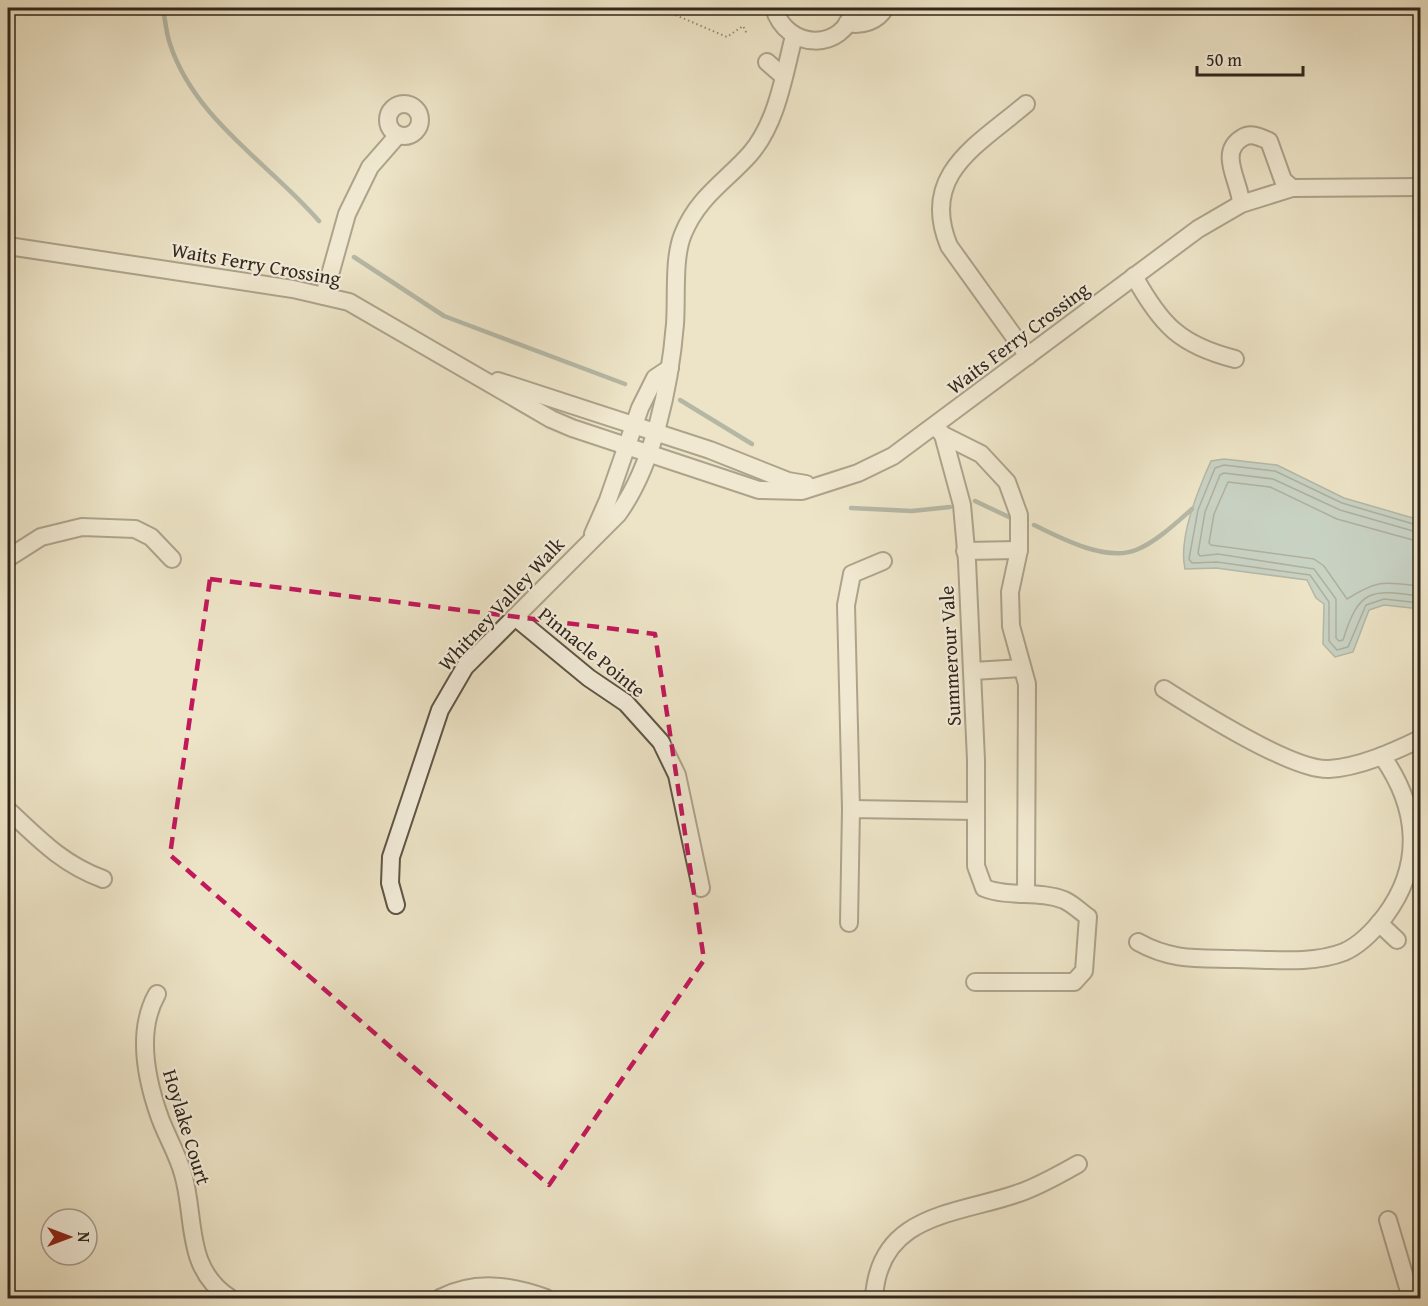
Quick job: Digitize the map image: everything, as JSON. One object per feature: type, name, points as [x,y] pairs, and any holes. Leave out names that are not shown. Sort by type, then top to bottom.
[{"type":"street","points":[[774,8],[781,24],[794,36],[812,41],[838,33],[847,23],[854,8]]},
{"type":"street","points":[[847,23],[863,25],[880,15],[885,8]]},
{"type":"street","name":"Whitney Valley Walk","points":[[396,905],[390,883],[391,857],[440,710],[465,667],[618,514],[628,500],[655,432],[670,368],[682,236],[697,206],[750,154],[772,117],[794,36]]},
{"type":"street","points":[[767,63],[783,76]]},
{"type":"street","points":[[1026,104],[956,164],[944,186],[939,210],[942,229],[949,246],[1028,356]]},
{"type":"street","points":[[324,296],[347,214],[370,167],[398,135]]},
{"type":"street","points":[[1241,204],[1241,192],[1230,157],[1234,144],[1245,136],[1258,135],[1269,141],[1283,180],[1292,188]]},
{"type":"street","name":"Waits Ferry Crossing","points":[[8,246],[293,289],[348,302],[480,375],[501,391],[551,418],[759,490],[786,492],[801,491],[812,485],[858,473],[939,431],[1028,356],[1134,276],[1198,229],[1241,204],[1292,188],[1420,187]]},
{"type":"street","points":[[1134,276],[1152,308],[1175,333],[1204,351],[1235,359]]},
{"type":"street","name":"Whitney Valley Walk","points":[[590,540],[633,425],[655,378],[670,368]]},
{"type":"street","name":"Waits Ferry Crossing","points":[[480,375],[710,450],[788,481],[812,485]]},
{"type":"street","points":[[939,431],[981,454],[1007,482],[1019,515],[1019,550],[1010,592],[1011,626],[1027,684],[1026,894],[1065,900],[1088,917],[1084,971],[1074,982],[975,982]]},
{"type":"street","name":"Summerour Vale","points":[[939,431],[962,505],[973,671],[976,866],[984,888],[998,893],[1026,894]]},
{"type":"street","points":[[8,558],[42,537],[82,527],[135,529],[151,537],[172,559]]},
{"type":"street","points":[[965,550],[1019,550]]},
{"type":"street","points":[[849,923],[851,809],[846,604],[852,574],[883,561]]},
{"type":"street","name":"Pinnacle Pointe","points":[[515,617],[589,678],[626,703],[661,742],[676,775],[701,888]]},
{"type":"street","points":[[973,671],[1021,668]]},
{"type":"street","points":[[1164,689],[1208,717],[1289,759],[1328,769],[1382,756],[1420,739]]},
{"type":"street","points":[[1138,942],[1158,953],[1184,958],[1288,960],[1344,952],[1361,940],[1394,904],[1410,864],[1411,819],[1405,796],[1382,756]]},
{"type":"street","points":[[851,809],[975,811]]},
{"type":"street","points":[[8,810],[58,856],[78,870],[103,879]]},
{"type":"street","points":[[1379,923],[1397,940]]},
{"type":"street","name":"Hoylake Court","points":[[157,994],[148,1009],[144,1026],[147,1069],[160,1117],[183,1174],[192,1239],[204,1270],[230,1299]]},
{"type":"street","points":[[874,1299],[875,1285],[882,1264],[894,1245],[913,1227],[939,1214],[1019,1194],[1078,1164]]},
{"type":"street","points":[[1388,1220],[1411,1299]]},
{"type":"street","points":[[440,1299],[452,1293],[484,1286],[521,1289],[546,1299]]},
{"type":"path","points":[[659,8],[727,37],[743,26],[747,34]]},
{"type":"highlighted area","points":[[210,579],[655,634],[704,960],[549,1185],[170,855]]},
{"type":"water","points":[[1224,459],[1277,465],[1344,498],[1420,520],[1420,609],[1384,605],[1369,610],[1353,652],[1335,657],[1323,644],[1324,604],[1316,598],[1307,580],[1216,568],[1185,569],[1184,543],[1190,514],[1211,461]]},
{"type":"waterway","points":[[163,8],[170,44],[197,96],[235,139],[319,221]]},
{"type":"waterway","points":[[354,257],[444,316],[625,384]]},
{"type":"waterway","points":[[680,400],[752,444]]},
{"type":"waterway","points":[[975,501],[1011,518]]},
{"type":"waterway","points":[[851,508],[912,511],[950,507]]},
{"type":"waterway","points":[[1034,525],[1084,547],[1097,551],[1124,553],[1151,542],[1192,509]]}]
